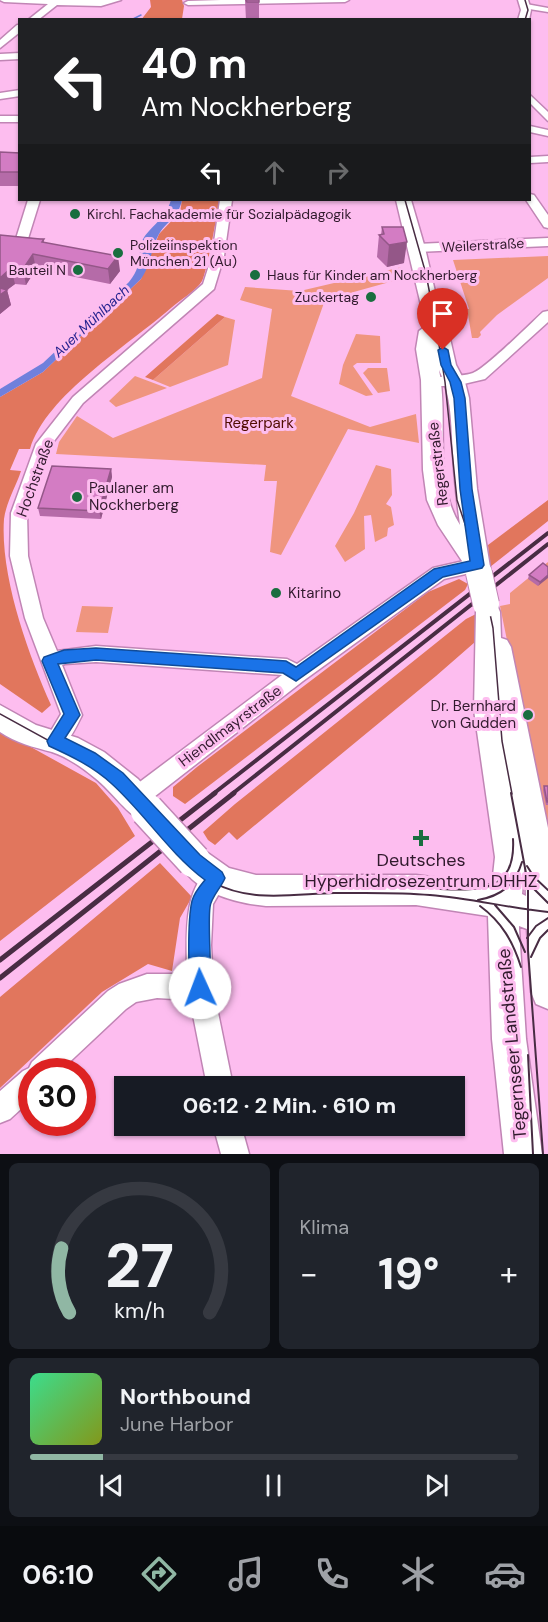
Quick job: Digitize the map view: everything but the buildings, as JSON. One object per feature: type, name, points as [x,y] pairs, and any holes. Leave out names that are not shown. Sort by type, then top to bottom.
[{"type":"main road","points":[[523,18],[525,3]]},
{"type":"main road","name":"Regerstraße","points":[[403,201],[434,322],[440,334],[446,365],[455,382],[459,398],[466,489],[478,569]]},
{"type":"main road","name":"Regerstraße","points":[[434,322],[426,339],[438,500],[448,524],[478,569]]},
{"type":"main road","name":"Tegernseer Landstraße","points":[[478,569],[501,663],[537,849],[545,909],[548,992]]},
{"type":"main road","name":"Tegernseer Landstraße","points":[[487,608],[488,710],[509,850],[507,903],[503,929],[508,1039],[523,1154]]},
{"type":"main road","points":[[0,698],[18,712],[41,723],[55,741]]},
{"type":"main road","points":[[0,717],[36,737],[55,741],[104,767],[142,803],[205,870],[237,887],[256,890],[416,890],[545,909]]},
{"type":"street","points":[[4,0],[100,4],[117,0]]},
{"type":"street","points":[[189,15],[188,2],[345,0]]},
{"type":"street","points":[[35,18],[57,1]]},
{"type":"street","points":[[525,3],[548,10]]},
{"type":"street","points":[[45,12],[54,13]]},
{"type":"street","points":[[1,42],[18,29]]},
{"type":"street","points":[[0,57],[18,56]]},
{"type":"street","points":[[0,96],[18,93]]},
{"type":"street","points":[[531,99],[548,118]]},
{"type":"street","points":[[0,119],[18,119]]},
{"type":"street","points":[[531,129],[548,133]]},
{"type":"street","points":[[531,160],[548,159]]},
{"type":"street","points":[[531,198],[548,224]]},
{"type":"street","points":[[34,201],[14,244],[36,247]]},
{"type":"street","name":"Hochstraße","points":[[55,741],[72,715],[34,618],[24,576],[18,535],[19,513],[44,444],[78,400],[209,286],[218,256],[226,201]]},
{"type":"street","name":"Weilerstraße","points":[[417,248],[548,242]]},
{"type":"street","points":[[431,382],[455,382],[480,376],[548,315]]},
{"type":"street","name":"Hiendlmayrstraße","points":[[142,803],[296,675],[439,573],[478,569]]},
{"type":"street","points":[[50,661],[64,656],[96,654],[286,667],[296,675]]},
{"type":"street","points":[[205,870],[199,945],[200,988],[218,1076]]},
{"type":"street","points":[[55,1058],[117,1000],[131,990],[147,985],[200,988]]},
{"type":"street","points":[[0,1109],[18,1093]]},
{"type":"street","points":[[230,1136],[235,1154]]},
{"type":"green space","points":[[548,256],[548,278],[497,315],[480,332],[481,335],[478,338],[472,338],[467,309],[469,309],[453,260]]},
{"type":"green space","name":"Regerpark","points":[[402,267],[404,278],[325,300],[291,396],[370,427],[416,414],[419,443],[348,429],[281,555],[270,552],[277,481],[264,481],[266,465],[56,454],[59,442],[77,416],[113,438],[262,378],[272,309],[240,300],[245,287],[300,291]]},
{"type":"green space","points":[[225,317],[235,320],[228,365],[170,387],[153,380]]},
{"type":"green space","points":[[356,334],[380,336],[381,363],[357,363],[353,366],[373,395],[366,396],[339,384],[343,365]]},
{"type":"green space","points":[[368,368],[387,368],[390,391],[378,393],[363,373]]},
{"type":"green space","points":[[135,376],[167,388],[116,407],[109,401]]},
{"type":"green space","points":[[376,465],[391,469],[392,495],[386,504],[391,507],[394,525],[388,528],[387,536],[375,542],[371,515],[364,516],[365,549],[345,562],[335,546],[354,513]]},
{"type":"green space","points":[[548,562],[548,841],[500,606],[510,604],[510,593]]},
{"type":"green space","points":[[82,606],[113,607],[108,633],[76,632]]},
{"type":"shaded area","points":[[150,0],[182,0],[184,6],[182,18],[143,18],[151,7]]},
{"type":"shaded area","points":[[182,201],[219,201],[202,281],[192,292],[71,390],[53,409],[39,429],[30,449],[19,449],[10,470],[21,471],[4,519],[6,565],[25,639],[51,705],[42,713],[0,684],[0,397],[43,372],[141,279],[159,234],[180,212]]},
{"type":"shaded area","points":[[217,314],[225,317],[153,380],[145,377]]},
{"type":"shaded area","points":[[548,500],[548,521],[490,567],[488,545]]},
{"type":"shaded area","points":[[459,579],[468,584],[465,590],[185,804],[173,796],[173,787],[197,767],[428,592]]},
{"type":"shaded area","points":[[476,614],[475,642],[436,676],[237,840],[229,832],[215,845],[208,840],[203,832],[235,804],[466,619]]},
{"type":"shaded area","points":[[0,730],[96,783],[118,808],[135,836],[0,941]]},
{"type":"shaded area","points":[[160,863],[192,897],[180,918],[172,971],[148,964],[102,992],[32,1058],[18,1058],[18,1071],[0,1088],[0,997]]},
{"type":"water","points":[[171,201],[182,201],[175,216],[159,234],[141,279],[43,372],[0,397],[0,389],[43,363],[129,282],[138,267],[144,237]]},
{"type":"waterway","name":"Auer Mühlbach","points":[[135,18],[141,15]]},
{"type":"tram line","points":[[525,0],[528,10],[526,18]]},
{"type":"tram line","points":[[405,201],[426,274],[436,326],[445,382],[457,500],[481,572],[493,628],[502,741],[512,794]]},
{"type":"tram line","points":[[0,714],[95,766],[129,794]]},
{"type":"tram line","points":[[127,793],[188,863],[213,882],[227,889],[241,893],[272,896],[334,893],[418,894],[460,898],[528,909]]},
{"type":"tram line","points":[[511,793],[528,883]]},
{"type":"tram line","points":[[440,889],[482,888],[502,878],[509,869],[513,839]]},
{"type":"tram line","points":[[478,900],[494,896],[506,888],[515,877],[522,862]]},
{"type":"tram line","points":[[527,866],[534,877],[548,890]]},
{"type":"tram line","points":[[528,883],[548,903]]},
{"type":"tram line","points":[[528,883],[528,909]]},
{"type":"tram line","points":[[495,905],[514,927],[525,952]]},
{"type":"tram line","points":[[480,906],[506,933],[521,967]]},
{"type":"tram line","points":[[528,909],[548,912]]},
{"type":"tram line","points":[[528,909],[528,937]]},
{"type":"tram line","points":[[528,937],[536,926],[548,918]]},
{"type":"tram line","points":[[531,957],[540,938],[548,930]]},
{"type":"tram line","points":[[528,937],[543,1154]]},
{"type":"tram line","points":[[528,1055],[533,1154]]},
{"type":"railway","points":[[213,794],[548,533]]},
{"type":"railway","points":[[232,794],[548,544]]},
{"type":"railway","points":[[0,960],[215,793]]},
{"type":"railway","points":[[0,978],[234,793]]},
{"type":"place","name":"Kirchl. Fachakademie für Sozialpädagogik","points":[[75,214]]},
{"type":"place","name":"Polizeiinspektion München 21 (Au)","points":[[118,253]]},
{"type":"place","name":"Bauteil N","points":[[78,270]]},
{"type":"place","name":"Haus für Kinder am Nockherberg","points":[[255,275]]},
{"type":"place","name":"Zuckertag","points":[[371,297]]},
{"type":"place","name":"Paulaner am Nockherberg","points":[[77,497]]},
{"type":"place","name":"Kitarino","points":[[276,593]]},
{"type":"place","name":"Dr. Bernhard von Gudden","points":[[528,715]]},
{"type":"place","name":"Deutsches Hyperhidrosezentrum DHHZ","points":[[421,838]]},
{"type":"route","points":[[200,988],[201,901],[216,878],[194,861],[117,778],[89,758],[55,741],[72,715],[50,661],[64,656],[96,654],[286,667],[296,675],[439,573],[448,569],[477,565],[466,489],[459,398],[455,382],[446,365],[443,350]]}]
